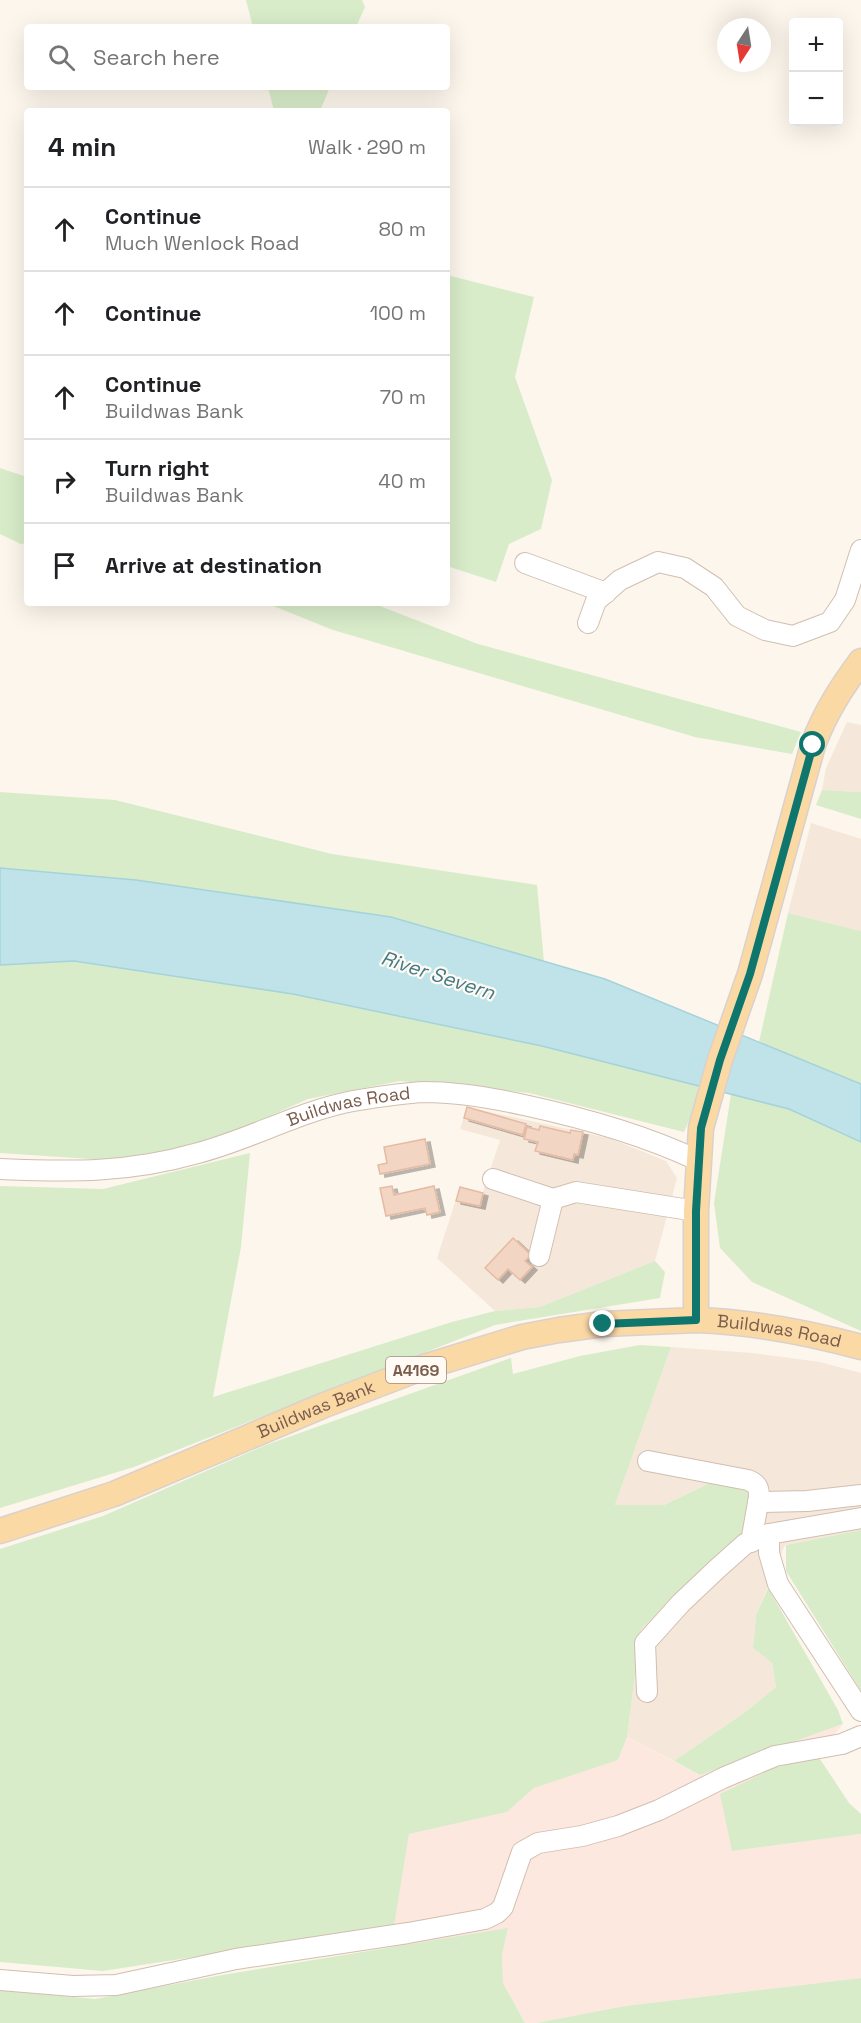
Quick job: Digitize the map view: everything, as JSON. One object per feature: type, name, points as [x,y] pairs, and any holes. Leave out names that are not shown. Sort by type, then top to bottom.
[{"type":"main road","points":[[696,1320],[696,1211],[701,1128],[720,1060],[750,974],[813,745],[821,722],[836,695],[861,661]]},
{"type":"main road","name":"Buildwas Road","points":[[696,1320],[775,1327],[861,1347]]},
{"type":"main road","name":"Buildwas Bank","points":[[0,1531],[114,1494],[322,1406],[456,1357],[522,1337],[559,1330],[603,1324],[696,1320]]},
{"type":"street","points":[[588,623],[596,602],[620,580],[658,562],[685,568],[714,587],[737,616],[765,630],[793,636],[830,622],[845,600],[861,550]]},
{"type":"street","points":[[525,563],[606,593]]},
{"type":"street","name":"Buildwas Road","points":[[0,1169],[76,1172],[155,1164],[209,1150],[308,1114],[350,1102],[424,1092],[457,1094],[546,1110],[603,1124],[658,1142],[698,1160]]},
{"type":"street","points":[[494,1179],[553,1199],[576,1192],[696,1211]]},
{"type":"street","points":[[540,1256],[553,1199]]},
{"type":"street","points":[[648,1461],[748,1479],[756,1484],[759,1489],[760,1538],[769,1553],[778,1584],[861,1711]]},
{"type":"street","points":[[758,1502],[807,1501],[861,1495]]},
{"type":"street","points":[[646,1692],[645,1642],[718,1568],[760,1538],[861,1518]]},
{"type":"street","points":[[0,1980],[73,1986],[116,1985],[236,1959],[408,1933],[485,1918],[497,1913],[503,1907],[522,1852],[538,1843],[582,1836],[618,1826],[659,1810],[723,1778],[775,1756],[842,1744],[861,1736]]},
{"type":"shaded area","points":[[847,722],[861,725],[861,792],[822,790],[826,768]]},
{"type":"shaded area","points":[[811,823],[861,839],[861,931],[788,913]]},
{"type":"shaded area","points":[[467,1107],[609,1138],[666,1161],[677,1178],[655,1261],[540,1307],[495,1311],[437,1258],[460,1187],[483,1192],[500,1140],[460,1129]]},
{"type":"shaded area","points":[[671,1347],[752,1353],[820,1362],[861,1373],[861,1530],[785,1545],[756,1615],[753,1648],[772,1663],[776,1687],[744,1713],[674,1761],[627,1737],[641,1629],[743,1532],[714,1481],[664,1505],[615,1505]]},
{"type":"shaded area","points":[[843,1724],[818,1756],[732,1851],[861,1834],[861,1978],[625,2006],[536,2023],[525,2023],[503,1983],[502,1955],[508,1929],[390,1948],[409,1834],[507,1812],[534,1788],[618,1760],[627,1737],[700,1775]]},
{"type":"green space","points":[[246,0],[362,0],[365,7],[357,24],[252,24]]},
{"type":"green space","points":[[269,90],[329,90],[321,108],[273,108]]},
{"type":"green space","points":[[450,276],[534,297],[515,377],[552,480],[541,529],[509,544],[496,582],[450,567]]},
{"type":"green space","points":[[0,468],[24,476],[24,544],[0,534]]},
{"type":"green space","points":[[273,606],[380,606],[478,644],[801,732],[792,754],[695,737],[333,630]]},
{"type":"green space","points":[[822,790],[861,792],[861,819],[816,805]]},
{"type":"green space","points":[[0,792],[115,800],[332,854],[537,885],[544,962],[391,917],[136,880],[0,868]]},
{"type":"green space","points":[[788,913],[861,931],[861,1084],[759,1042]]},
{"type":"green space","points":[[74,961],[293,994],[542,1046],[698,1086],[697,1102],[684,1132],[529,1093],[400,1081],[308,1099],[245,1127],[175,1149],[106,1160],[0,1153],[0,965]]},
{"type":"green space","points":[[731,1094],[789,1109],[861,1142],[861,1331],[752,1282],[720,1248],[714,1203]]},
{"type":"green space","points":[[250,1153],[241,1247],[213,1397],[452,1322],[495,1311],[540,1307],[655,1261],[665,1272],[660,1298],[495,1325],[134,1467],[0,1508],[0,1186],[103,1189]]},
{"type":"green space","points":[[640,1345],[671,1347],[615,1505],[664,1505],[714,1481],[751,1492],[743,1532],[641,1629],[627,1737],[618,1760],[534,1788],[507,1812],[409,1834],[394,1926],[103,1971],[0,1962],[0,1549],[103,1516],[266,1445],[511,1358],[513,1374],[580,1356]]},
{"type":"green space","points":[[861,1530],[861,1691],[786,1571],[786,1545]]},
{"type":"green space","points":[[768,1588],[838,1710],[843,1724],[700,1775],[674,1761],[744,1713],[776,1687],[772,1663],[753,1648],[756,1615]]},
{"type":"green space","points":[[818,1756],[849,1803],[861,1814],[861,1834],[732,1851],[720,1794],[774,1768]]},
{"type":"green space","points":[[508,1928],[502,1955],[503,1983],[525,2023],[0,2023],[0,1990],[95,1999],[228,1974]]},
{"type":"green space","points":[[861,1978],[861,2023],[536,2023],[625,2006]]},
{"type":"water","name":"River Severn","points":[[0,868],[136,880],[391,917],[605,979],[861,1084],[861,1142],[789,1109],[542,1046],[293,994],[74,961],[0,965]]},
{"type":"building","points":[[467,1107],[526,1124],[523,1135],[464,1118]]},
{"type":"building","points":[[540,1126],[570,1133],[571,1130],[583,1132],[578,1155],[574,1154],[573,1160],[535,1151],[538,1142],[524,1139],[527,1127],[539,1130]]},
{"type":"building","points":[[425,1139],[430,1164],[380,1174],[378,1165],[387,1163],[384,1147]]},
{"type":"building","points":[[392,1186],[394,1195],[434,1186],[440,1212],[427,1215],[425,1208],[386,1216],[380,1188]]},
{"type":"building","points":[[460,1187],[483,1193],[480,1206],[456,1201]]},
{"type":"building","points":[[513,1238],[531,1255],[525,1261],[532,1267],[520,1280],[508,1269],[498,1280],[485,1268]]},
{"type":"route","points":[[603,1324],[696,1320],[695,1243],[701,1128],[720,1060],[750,974],[813,745]]}]
